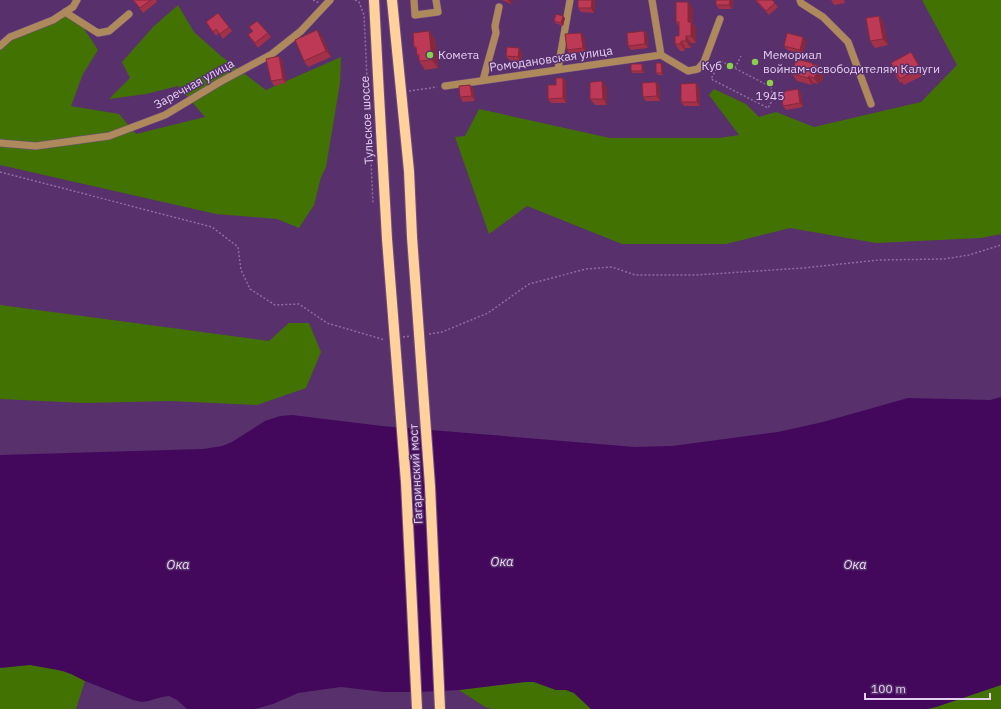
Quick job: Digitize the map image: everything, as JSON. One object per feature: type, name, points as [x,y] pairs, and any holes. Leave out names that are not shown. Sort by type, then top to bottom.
[{"type":"main road","name":"Тульское шоссе","points":[[374,0],[387,239]]},
{"type":"main road","name":"Гагаринский мост","points":[[392,0],[409,171],[412,237],[430,486],[440,709]]},
{"type":"main road","name":"Гагаринский мост","points":[[387,239],[406,482],[417,709]]},
{"type":"street","points":[[0,46],[10,37],[53,20],[72,7],[77,0]]},
{"type":"street","points":[[414,0],[415,15],[438,12],[436,0]]},
{"type":"street","points":[[558,69],[570,0]]},
{"type":"street","points":[[652,0],[661,55],[688,71],[698,69],[704,62],[720,19]]},
{"type":"street","points":[[800,0],[801,3],[823,17],[848,42],[871,104]]},
{"type":"street","name":"Заречная улица","points":[[0,143],[36,146],[109,136],[165,115],[220,82],[272,54],[301,31],[327,1]]},
{"type":"street","points":[[483,80],[496,33],[495,26],[499,7]]},
{"type":"street","points":[[65,12],[98,33],[109,31],[129,14]]},
{"type":"street","name":"Ромодановская улица","points":[[445,86],[661,55]]},
{"type":"path","points":[[355,0],[360,2],[364,15],[373,204]]},
{"type":"path","points":[[735,68],[741,56]]},
{"type":"path","points":[[721,61],[735,68],[771,87],[773,99],[768,108],[712,79],[721,61]]},
{"type":"path","points":[[409,90],[445,86]]},
{"type":"path","points":[[0,172],[212,227],[238,247],[240,270],[250,289],[268,301],[275,305],[299,304],[327,323],[384,340],[391,339]]},
{"type":"path","points":[[428,334],[442,332],[488,313],[529,284],[586,269],[612,267],[635,276],[696,275],[803,268],[879,260],[944,259],[969,256],[1001,246]]},
{"type":"path","points":[[399,338],[413,336]]},
{"type":"green space","points":[[922,0],[1001,0],[1001,234],[981,238],[876,243],[790,228],[726,244],[622,244],[527,206],[489,234],[455,137],[465,136],[479,109],[610,138],[719,138],[739,135],[709,95],[714,89],[746,104],[759,117],[776,112],[814,127],[921,102],[957,65]]},
{"type":"green space","points":[[178,5],[194,32],[221,56],[266,90],[341,57],[340,83],[326,167],[321,177],[314,205],[299,228],[277,219],[216,214],[0,165],[0,49],[16,36],[63,13],[83,27],[98,50],[83,74],[71,106],[119,114],[136,134],[205,117],[178,86],[146,94],[109,99],[130,78],[122,62],[153,27]]},
{"type":"green space","points":[[0,305],[269,341],[289,323],[309,323],[321,352],[306,388],[257,405],[170,401],[85,403],[0,399]]},
{"type":"green space","points":[[33,665],[53,669],[71,674],[85,681],[76,709],[0,709],[0,668]]},
{"type":"green space","points":[[534,682],[556,690],[566,690],[574,693],[591,709],[492,709],[485,707],[459,690]]},
{"type":"green space","points":[[1001,685],[1001,709],[927,709],[936,707]]},
{"type":"water","name":"Ока","points":[[1001,397],[1001,685],[936,707],[927,709],[591,709],[574,693],[566,690],[556,690],[534,682],[525,682],[459,690],[418,692],[384,692],[341,687],[298,693],[273,704],[255,709],[187,709],[177,700],[169,696],[142,702],[133,700],[63,671],[30,665],[0,668],[0,455],[203,449],[222,446],[232,442],[265,421],[280,416],[292,415],[382,426],[635,447],[672,446],[778,432],[823,422],[908,398],[990,400]]},
{"type":"building","points":[[133,0],[151,0],[140,8]]},
{"type":"building","points":[[578,0],[592,0],[591,8],[578,8]]},
{"type":"building","points":[[716,0],[730,0],[729,5],[716,5]]},
{"type":"building","points":[[756,0],[772,0],[775,3],[766,11]]},
{"type":"building","points":[[676,2],[688,2],[688,22],[691,22],[691,36],[686,36],[686,41],[681,41],[681,44],[675,44],[675,36],[679,36],[679,22],[676,22]]},
{"type":"building","points":[[218,13],[229,27],[220,34],[216,29],[213,32],[206,22]]},
{"type":"building","points":[[556,14],[563,16],[561,23],[554,21]]},
{"type":"building","points":[[879,16],[883,39],[870,41],[866,18]]},
{"type":"building","points":[[257,21],[268,33],[255,43],[248,35],[253,31],[249,27]]},
{"type":"building","points":[[317,30],[326,51],[304,61],[295,40]]},
{"type":"building","points":[[429,31],[432,60],[419,61],[419,55],[417,55],[416,47],[414,47],[413,33]]},
{"type":"building","points":[[644,31],[645,44],[628,46],[627,33]]},
{"type":"building","points":[[581,33],[583,48],[567,50],[565,34]]},
{"type":"building","points":[[787,33],[803,37],[800,50],[784,46]]},
{"type":"building","points":[[507,47],[519,48],[518,57],[506,56]]},
{"type":"building","points":[[911,52],[920,68],[900,79],[898,75],[896,76],[891,67],[893,66],[891,63]]},
{"type":"building","points":[[279,56],[283,79],[271,81],[266,59]]},
{"type":"building","points":[[796,59],[817,65],[818,72],[814,78],[792,74]]},
{"type":"building","points":[[656,63],[661,63],[662,73],[656,73]]},
{"type":"building","points":[[631,64],[642,64],[642,71],[631,71]]},
{"type":"building","points":[[556,78],[563,78],[563,98],[548,99],[548,85],[556,85]]},
{"type":"building","points":[[602,81],[603,99],[590,99],[590,83]]},
{"type":"building","points":[[656,82],[657,96],[643,97],[642,83]]},
{"type":"building","points":[[696,83],[697,102],[681,102],[681,84]]},
{"type":"building","points":[[470,85],[472,96],[460,97],[459,86]]},
{"type":"building","points":[[798,89],[800,103],[783,106],[781,92]]},
{"type":"place","name":"Комета","points":[[430,55]]},
{"type":"place","name":"Мемориал войнам-освободителям Калуги","points":[[755,62]]},
{"type":"place","name":"Куб","points":[[730,66]]},
{"type":"place","name":"1945","points":[[770,83]]}]
